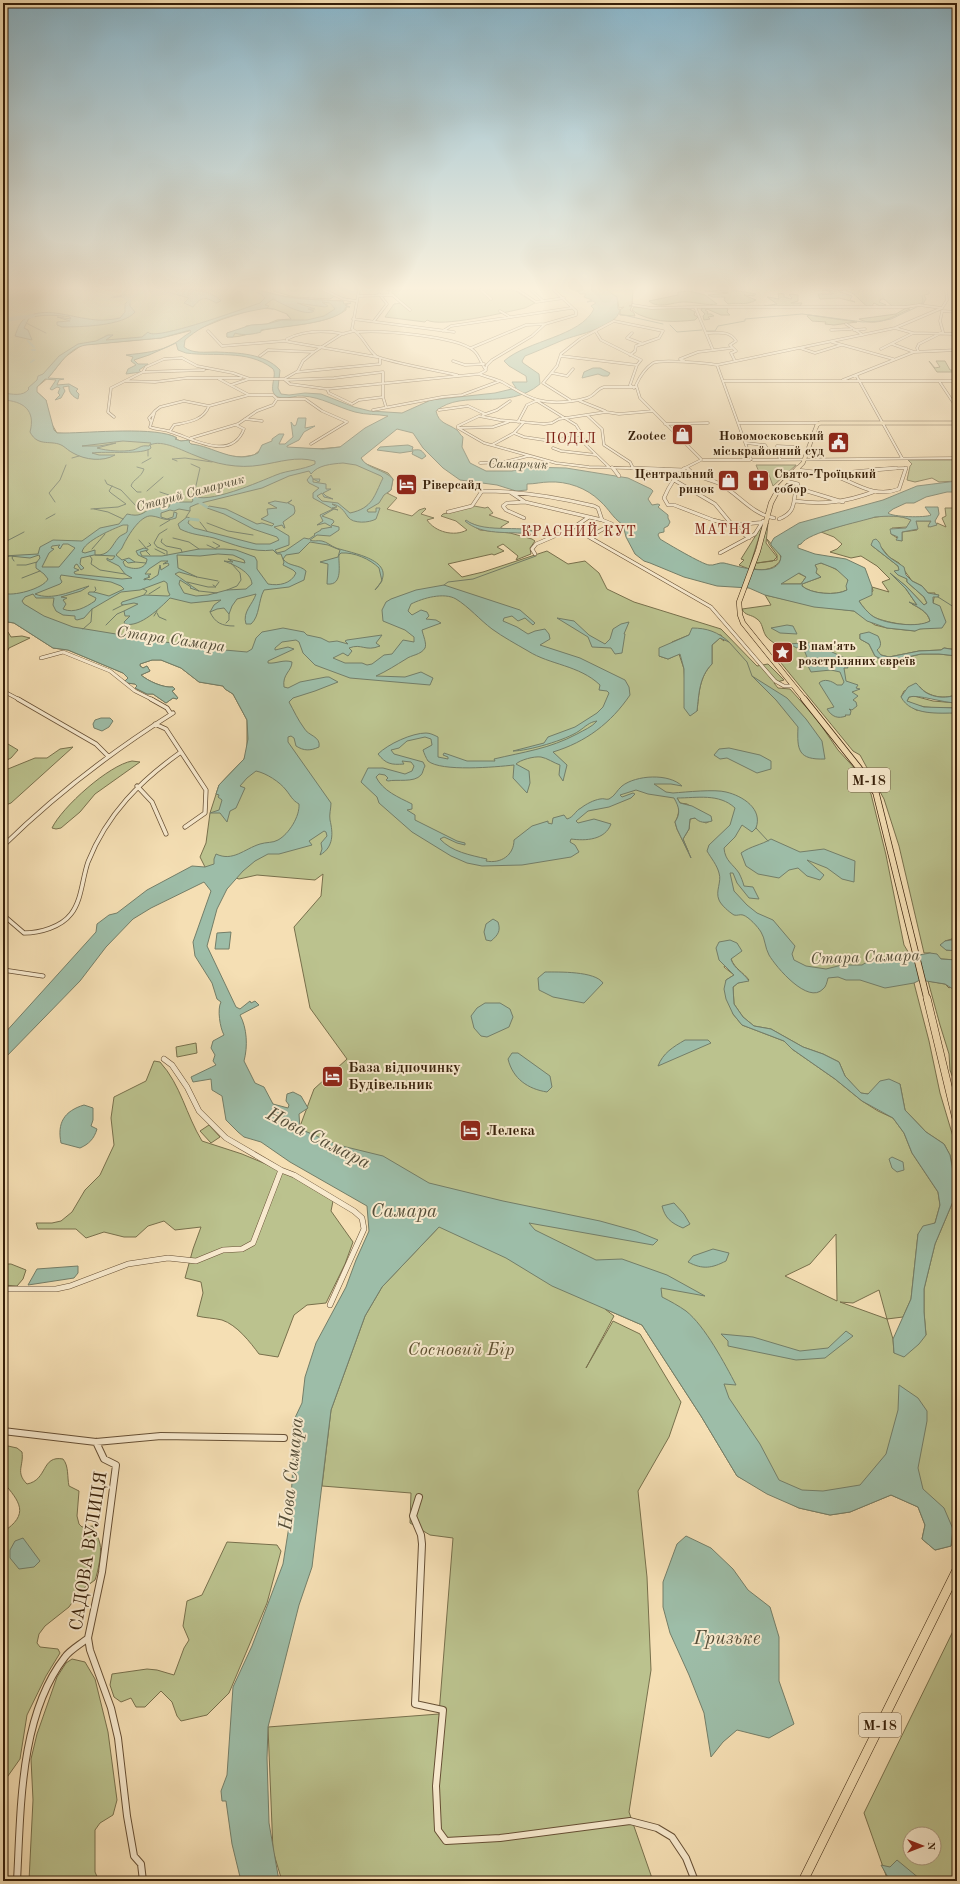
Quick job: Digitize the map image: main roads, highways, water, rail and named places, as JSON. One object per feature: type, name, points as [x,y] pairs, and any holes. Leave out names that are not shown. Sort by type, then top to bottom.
[{"type":"highway","name":"М-18","points":[[957,423],[820,423],[816,426],[805,458],[797,470],[773,498],[768,509],[739,609],[743,623],[859,768],[876,793],[915,946],[957,1123]]},
{"type":"highway","name":"М-18","points":[[803,1881],[957,1570]]},
{"type":"water","name":"Самара","points":[[38,378],[64,379],[59,380],[57,385],[69,384],[78,389],[76,391],[79,394],[78,399],[71,394],[69,386],[63,387],[65,391],[61,398],[55,400],[60,395],[58,393],[60,388],[57,387],[52,390],[50,389],[56,380],[45,379],[37,387],[37,392],[46,400],[54,430],[57,433],[123,431],[155,432],[168,434],[181,441],[190,440],[189,442],[191,444],[199,445],[224,454],[241,457],[258,453],[262,445],[272,441],[272,439],[279,434],[284,434],[279,444],[285,444],[293,437],[291,422],[294,426],[296,425],[298,418],[306,418],[305,428],[315,426],[304,432],[299,440],[287,447],[323,449],[340,447],[365,428],[388,416],[363,414],[310,397],[300,396],[282,398],[276,396],[273,389],[274,378],[279,378],[278,388],[281,394],[321,394],[354,407],[370,411],[402,413],[431,400],[495,393],[516,388],[512,382],[527,382],[526,378],[539,378],[540,384],[527,392],[514,397],[459,401],[447,404],[436,411],[437,415],[441,421],[457,430],[463,437],[462,447],[470,463],[486,471],[512,471],[528,467],[566,468],[628,478],[651,489],[653,491],[648,499],[652,505],[660,505],[658,507],[668,515],[670,522],[668,526],[664,528],[664,532],[659,533],[658,535],[660,539],[693,558],[709,565],[722,563],[757,570],[774,568],[779,563],[781,556],[771,545],[771,543],[774,538],[799,523],[883,500],[917,486],[957,481],[957,492],[947,492],[926,497],[914,503],[906,503],[888,513],[902,516],[928,516],[931,515],[925,507],[938,507],[939,514],[935,521],[937,525],[930,527],[928,526],[931,521],[916,521],[918,529],[902,532],[902,541],[896,540],[898,537],[891,534],[890,529],[906,528],[911,520],[907,518],[884,516],[875,517],[813,535],[798,545],[798,548],[815,554],[846,559],[865,568],[872,587],[872,595],[859,601],[874,617],[886,622],[910,625],[930,621],[925,612],[909,602],[917,605],[906,589],[890,573],[906,586],[924,605],[927,603],[924,597],[907,582],[907,579],[898,575],[894,571],[899,570],[898,566],[871,545],[873,540],[876,539],[887,555],[904,567],[906,575],[912,581],[922,586],[928,593],[939,595],[938,597],[933,597],[933,603],[940,606],[946,622],[942,628],[920,629],[915,631],[887,628],[867,621],[854,611],[814,607],[765,595],[749,588],[717,586],[684,577],[644,561],[635,554],[626,537],[623,525],[595,496],[589,492],[570,484],[556,482],[527,484],[527,490],[516,491],[497,485],[460,480],[443,468],[423,448],[413,433],[397,429],[361,458],[367,465],[385,473],[393,479],[391,490],[384,495],[379,503],[367,510],[368,512],[376,512],[376,508],[380,508],[376,519],[365,522],[354,521],[348,517],[340,507],[332,504],[337,507],[332,508],[338,510],[334,509],[322,516],[333,520],[334,522],[331,525],[339,527],[339,530],[330,536],[317,535],[310,540],[324,542],[336,548],[373,560],[380,566],[383,572],[382,580],[379,568],[371,562],[356,555],[341,553],[339,555],[338,578],[332,584],[327,584],[328,564],[320,562],[338,557],[340,550],[328,545],[310,542],[299,553],[286,555],[283,559],[285,562],[300,567],[306,571],[304,580],[289,587],[264,590],[256,617],[251,624],[246,624],[245,616],[256,594],[237,599],[229,614],[224,608],[210,612],[214,605],[221,600],[191,603],[170,598],[150,616],[137,623],[125,624],[124,622],[130,616],[125,616],[124,611],[138,604],[134,603],[123,605],[121,604],[122,602],[144,595],[170,595],[167,583],[164,581],[140,590],[121,592],[92,609],[84,618],[77,620],[75,619],[75,616],[63,615],[56,611],[53,605],[54,598],[36,598],[33,594],[25,597],[22,601],[24,604],[44,616],[73,627],[202,648],[247,652],[252,649],[256,638],[262,632],[283,628],[304,632],[307,635],[321,638],[329,642],[337,641],[348,644],[345,641],[382,635],[376,643],[380,646],[375,648],[357,646],[349,648],[352,651],[348,656],[343,653],[333,658],[345,663],[362,663],[367,665],[372,664],[384,655],[392,654],[403,640],[414,642],[414,637],[405,630],[383,621],[382,610],[386,602],[391,599],[416,590],[444,585],[520,610],[535,623],[533,625],[525,618],[518,621],[512,616],[504,618],[503,621],[528,634],[545,629],[549,634],[550,639],[540,645],[580,658],[625,680],[629,687],[630,695],[615,714],[597,730],[576,743],[553,752],[567,765],[563,781],[559,775],[560,765],[546,758],[531,758],[516,764],[529,771],[530,783],[527,793],[513,778],[514,765],[469,768],[444,767],[428,761],[423,750],[432,745],[431,739],[425,737],[407,741],[399,748],[391,750],[394,754],[423,762],[425,766],[421,775],[414,779],[388,781],[386,780],[388,778],[385,775],[379,774],[376,777],[387,790],[412,804],[412,809],[407,810],[415,815],[415,820],[457,841],[465,843],[465,845],[457,843],[444,837],[440,839],[450,847],[492,862],[506,857],[512,850],[514,840],[532,826],[548,821],[548,823],[552,824],[553,818],[564,815],[567,819],[590,802],[600,799],[609,799],[628,782],[644,778],[661,777],[676,782],[682,786],[671,784],[654,784],[666,792],[726,792],[745,800],[754,809],[757,815],[756,828],[752,832],[742,825],[735,837],[724,848],[726,856],[739,873],[744,886],[753,887],[759,899],[749,898],[737,883],[733,873],[730,873],[734,891],[757,913],[773,920],[795,946],[792,954],[794,960],[806,966],[826,969],[842,965],[862,965],[867,962],[888,959],[900,953],[913,956],[930,953],[937,954],[941,959],[957,960],[957,982],[953,989],[945,984],[920,980],[914,983],[885,988],[860,980],[846,980],[838,977],[828,978],[825,987],[817,993],[809,992],[801,988],[785,975],[773,961],[768,952],[762,934],[756,925],[745,916],[732,914],[719,900],[718,893],[720,876],[707,851],[709,845],[730,825],[735,808],[729,803],[715,798],[677,798],[680,803],[692,806],[711,816],[712,821],[707,822],[701,822],[695,818],[690,819],[689,829],[683,839],[691,858],[675,822],[679,810],[674,798],[648,794],[636,790],[620,795],[622,797],[633,793],[635,794],[631,798],[609,807],[588,811],[576,821],[578,823],[594,819],[611,824],[600,836],[583,840],[571,839],[570,842],[575,845],[579,852],[571,857],[522,865],[482,866],[467,863],[451,856],[412,832],[379,803],[377,797],[361,782],[368,768],[383,768],[405,774],[412,771],[414,766],[411,762],[402,761],[404,764],[396,764],[386,762],[378,754],[382,750],[407,737],[420,733],[428,733],[438,737],[438,757],[448,759],[448,757],[443,755],[444,753],[467,761],[495,761],[494,759],[536,750],[556,743],[588,728],[597,721],[556,741],[520,751],[513,751],[544,743],[548,737],[575,727],[597,713],[603,707],[609,693],[607,691],[599,690],[600,685],[583,673],[537,656],[505,638],[456,599],[440,596],[427,598],[411,604],[408,611],[412,615],[421,610],[427,612],[429,616],[426,619],[436,620],[441,623],[422,630],[425,648],[421,652],[376,676],[405,677],[421,672],[433,678],[430,685],[350,678],[315,665],[303,653],[299,642],[296,640],[282,642],[275,648],[275,650],[288,647],[294,649],[268,661],[268,663],[286,661],[292,662],[292,665],[284,679],[284,687],[288,688],[300,682],[326,677],[338,682],[293,698],[289,702],[306,731],[316,738],[319,743],[319,747],[304,750],[296,746],[294,738],[291,736],[288,737],[288,742],[331,803],[330,818],[332,835],[328,848],[320,855],[322,849],[321,843],[327,836],[326,832],[324,831],[309,841],[312,845],[279,854],[268,854],[255,861],[243,871],[227,889],[217,909],[207,946],[236,1007],[240,1009],[250,1001],[251,1003],[255,1001],[259,1005],[240,1015],[246,1037],[244,1061],[255,1083],[264,1087],[273,1104],[288,1108],[289,1105],[286,1101],[287,1094],[293,1092],[301,1096],[308,1108],[299,1114],[300,1129],[338,1145],[383,1156],[429,1183],[503,1201],[600,1221],[636,1231],[658,1240],[653,1245],[529,1223],[535,1230],[596,1260],[622,1259],[667,1275],[705,1296],[661,1288],[662,1297],[686,1311],[700,1326],[714,1346],[736,1385],[724,1384],[729,1398],[760,1444],[779,1480],[802,1490],[823,1491],[860,1485],[886,1454],[898,1410],[899,1385],[918,1398],[927,1411],[927,1421],[918,1468],[923,1489],[944,1508],[953,1529],[951,1546],[935,1550],[922,1539],[925,1525],[918,1507],[891,1495],[850,1512],[830,1515],[799,1508],[767,1494],[737,1476],[701,1416],[642,1325],[552,1286],[506,1258],[439,1227],[382,1287],[365,1316],[331,1410],[312,1567],[299,1605],[268,1727],[267,1758],[269,1823],[279,1881],[241,1881],[232,1844],[226,1801],[222,1801],[221,1791],[227,1775],[233,1687],[252,1646],[283,1564],[290,1520],[294,1443],[293,1422],[302,1403],[305,1377],[316,1343],[346,1287],[369,1231],[367,1206],[290,1162],[261,1142],[244,1137],[226,1120],[222,1096],[212,1090],[211,1079],[193,1082],[191,1077],[216,1065],[213,1061],[215,1055],[211,1048],[213,1041],[224,1035],[221,1028],[219,1009],[221,1002],[217,999],[212,983],[195,956],[193,942],[211,891],[204,882],[151,908],[133,919],[106,947],[80,981],[3,1060],[3,1035],[96,932],[97,924],[109,915],[117,913],[147,890],[192,866],[205,867],[214,864],[216,854],[228,857],[233,856],[254,846],[278,840],[286,834],[296,819],[299,804],[277,781],[256,771],[240,786],[245,788],[236,808],[230,811],[227,822],[220,813],[210,813],[219,810],[222,800],[218,797],[219,795],[216,794],[219,785],[244,759],[248,739],[247,720],[233,694],[223,686],[199,682],[181,668],[161,660],[152,660],[140,664],[143,668],[147,666],[150,671],[141,675],[156,684],[173,687],[175,689],[172,691],[178,698],[173,698],[166,703],[153,694],[147,694],[135,688],[137,686],[135,684],[127,683],[125,681],[128,678],[123,673],[68,650],[53,648],[14,623],[8,622],[3,617],[3,593],[13,594],[34,589],[45,583],[48,579],[36,568],[36,563],[40,558],[39,555],[30,558],[10,556],[3,558],[3,556],[38,554],[40,547],[53,540],[82,541],[100,528],[119,524],[127,514],[141,514],[152,507],[169,507],[171,502],[192,502],[193,500],[191,497],[193,495],[199,498],[221,495],[281,473],[310,466],[315,464],[315,461],[295,459],[261,465],[235,466],[210,461],[172,446],[160,443],[150,445],[151,448],[141,451],[92,453],[99,455],[115,455],[105,459],[88,459],[59,444],[41,442],[37,440],[30,432],[31,418],[26,408],[16,402],[3,400],[3,393],[21,394],[27,392],[29,389],[28,388]],"holes":[[[123,441],[151,443],[149,446],[124,451],[97,448],[116,443],[99,446],[82,446]],[[343,463],[356,465],[383,478],[372,500],[364,508],[350,513],[338,503],[322,501],[317,496],[322,493],[324,497],[333,499],[323,493],[331,489],[326,489],[326,484],[313,482],[311,475],[307,480],[309,483],[319,488],[313,493],[313,498],[333,509],[320,515],[323,521],[317,525],[325,523],[332,527],[321,529],[309,539],[304,538],[285,551],[277,553],[275,550],[289,545],[289,536],[274,527],[282,525],[285,528],[283,522],[294,514],[295,511],[294,506],[288,503],[292,500],[287,503],[275,501],[268,503],[277,508],[267,509],[268,515],[261,519],[274,524],[272,526],[262,523],[257,524],[226,509],[209,506],[207,508],[224,514],[253,529],[277,537],[279,540],[270,544],[256,544],[194,528],[188,523],[190,518],[187,517],[178,524],[180,529],[189,533],[214,538],[243,547],[265,551],[273,550],[277,554],[281,554],[284,562],[283,565],[296,573],[288,582],[276,585],[268,584],[257,569],[257,561],[255,557],[236,550],[199,549],[162,556],[142,556],[140,552],[148,550],[144,548],[136,551],[138,555],[147,559],[146,563],[139,568],[125,566],[123,562],[125,560],[128,563],[135,562],[129,558],[122,560],[116,555],[134,528],[147,516],[167,519],[161,517],[161,513],[179,509],[190,511],[190,507],[197,504],[262,488],[289,476],[309,471],[311,474],[317,469],[329,465]],[[123,525],[128,525],[127,532],[119,537],[110,550],[104,554],[95,555],[95,550],[85,553],[82,552],[84,548],[93,540],[113,529]],[[63,544],[68,544],[75,548],[59,567],[42,567],[49,553],[54,549],[51,548],[52,546],[60,545],[58,547],[60,549]],[[94,555],[115,556],[113,559],[110,560],[107,558],[107,560],[119,566],[125,574],[132,578],[122,579],[75,574],[74,572],[79,570],[74,568],[75,565],[77,564],[81,570],[84,568],[80,564],[81,558]],[[177,555],[233,555],[244,560],[245,563],[228,559],[233,562],[224,561],[237,567],[249,576],[252,584],[246,589],[227,590],[208,595],[196,596],[184,593],[179,584],[180,580],[191,587],[190,588],[199,591],[175,574],[179,572],[197,577],[178,568]],[[161,561],[168,561],[163,564],[168,563],[169,565],[161,570],[160,565],[158,575],[150,580],[144,580],[150,577],[148,576],[151,574],[145,574],[149,569]],[[821,563],[836,569],[848,580],[846,586],[847,590],[837,593],[824,593],[811,591],[802,586],[802,584],[821,577],[816,573],[817,569],[815,565]],[[799,573],[806,577],[801,584],[781,584]],[[61,575],[111,582],[121,586],[124,589],[109,596],[89,592],[88,594],[96,598],[95,601],[84,607],[71,611],[63,609],[66,604],[63,600],[67,598],[61,597],[81,591],[89,586],[55,596],[42,596],[35,594],[60,584],[62,582],[60,578]]]},
{"type":"water","points":[[408,445],[413,447],[412,450],[420,450],[426,456],[422,459],[412,454],[413,451],[400,453],[377,450],[380,447]]},
{"type":"water","points":[[313,479],[320,479],[319,482]]},
{"type":"water","name":"Самара","points":[[174,512],[177,513],[176,518],[167,519],[173,517]]},
{"type":"water","points":[[466,520],[484,527],[526,529],[537,534],[487,531],[472,526],[465,521]]},
{"type":"water","points":[[557,618],[574,621],[589,635],[605,644],[610,639],[613,629],[621,624],[629,622],[624,634],[622,653],[615,654],[611,648],[592,647],[588,637]]},
{"type":"water","points":[[787,625],[793,626],[797,634],[780,633],[771,628]]},
{"type":"water","points":[[692,628],[712,631],[729,642],[720,638],[712,645],[712,664],[704,674],[702,680],[697,711],[690,716],[684,708],[684,669],[680,654],[668,659],[659,656],[659,648],[689,635]]},
{"type":"water","points":[[869,632],[878,636],[880,640],[880,647],[877,650],[881,655],[889,657],[919,651],[941,650],[944,648],[957,650],[957,656],[921,654],[894,660],[883,660],[875,656],[869,644],[860,639],[860,634]]},
{"type":"water","points":[[803,641],[826,647],[832,652],[847,659],[845,661],[848,668],[844,668],[846,681],[858,685],[856,688],[860,689],[852,692],[858,696],[853,700],[856,702],[857,706],[852,710],[849,709],[851,711],[850,715],[835,717],[827,709],[834,707],[819,683],[826,680],[837,685],[842,685],[844,682],[840,672],[831,670],[811,672],[808,666],[814,664],[814,661],[808,660],[805,652],[789,644],[801,643]]},
{"type":"water","points":[[752,676],[787,698],[806,719],[822,741],[825,759],[809,758],[801,752],[798,742],[798,727],[776,700]]},
{"type":"water","points":[[916,683],[924,691],[933,696],[945,697],[957,694],[957,703],[913,696],[909,697],[907,701],[924,707],[957,708],[957,713],[934,713],[911,708],[901,697],[908,687]]},
{"type":"water","points":[[110,718],[113,721],[109,727],[102,731],[94,728],[93,724],[95,720]]},
{"type":"water","points":[[729,748],[760,755],[771,761],[771,769],[757,773],[727,758],[720,759],[714,755],[719,749]]},
{"type":"water","points":[[771,839],[800,852],[824,849],[855,861],[854,882],[842,879],[827,868],[807,860],[824,875],[820,880],[807,876],[798,868],[789,870],[779,878],[758,874],[746,866],[741,853]]},
{"type":"water","points":[[493,919],[498,922],[498,933],[491,941],[486,940],[484,932],[486,924]]},
{"type":"water","points":[[231,932],[229,949],[215,949],[217,933]]},
{"type":"water","points":[[957,939],[957,951],[946,950],[940,945],[945,941]]},
{"type":"water","points":[[730,940],[737,943],[742,951],[731,959],[732,962],[749,981],[738,983],[733,987],[734,1004],[743,1017],[754,1026],[771,1029],[803,1047],[823,1054],[839,1062],[845,1076],[861,1093],[868,1094],[880,1081],[889,1079],[900,1084],[905,1110],[926,1132],[944,1144],[950,1155],[953,1171],[954,1199],[935,1244],[924,1289],[926,1335],[919,1344],[904,1357],[894,1353],[893,1339],[911,1299],[918,1234],[923,1226],[935,1223],[940,1205],[938,1192],[912,1153],[904,1133],[893,1118],[862,1101],[835,1079],[792,1049],[784,1041],[742,1025],[733,1014],[726,999],[724,989],[726,980],[734,975],[719,960],[716,948],[719,942]]},
{"type":"water","points":[[545,972],[585,974],[599,979],[603,983],[584,1003],[553,997],[539,990],[538,978]]},
{"type":"water","points":[[485,1003],[500,1003],[510,1009],[513,1017],[509,1027],[487,1037],[481,1036],[474,1028],[471,1016],[477,1008]]},
{"type":"water","points":[[685,1040],[708,1040],[711,1043],[658,1066],[666,1054]]},
{"type":"water","points":[[512,1053],[518,1053],[550,1076],[552,1087],[547,1092],[540,1091],[522,1082],[510,1066],[508,1059]]},
{"type":"water","points":[[84,1105],[93,1108],[93,1120],[91,1126],[97,1129],[93,1138],[89,1143],[80,1148],[61,1143],[61,1124],[67,1114]]},
{"type":"water","points":[[892,1157],[903,1162],[904,1170],[897,1172],[892,1168],[889,1159]]},
{"type":"water","points":[[674,1203],[684,1214],[690,1224],[683,1228],[669,1220],[663,1210],[662,1206]]},
{"type":"water","points":[[713,1249],[729,1253],[726,1261],[712,1267],[693,1265],[688,1262],[693,1256]]},
{"type":"water","points":[[78,1266],[78,1273],[74,1278],[28,1285],[37,1269]]},
{"type":"water","points":[[846,1331],[853,1336],[825,1358],[796,1360],[728,1346],[728,1341],[721,1334],[753,1337],[800,1351],[828,1348]]},
{"type":"water","name":"Гризьке","points":[[686,1536],[711,1548],[733,1569],[748,1590],[770,1607],[779,1637],[779,1681],[794,1724],[769,1738],[737,1730],[723,1742],[711,1757],[704,1713],[670,1633],[663,1607],[663,1582],[677,1544]]},
{"type":"water","points":[[23,1538],[40,1561],[34,1567],[19,1569],[10,1558],[10,1550],[15,1541]]},
{"type":"water","points":[[897,1860],[902,1866],[904,1866],[921,1881],[890,1881],[881,1865],[890,1867]]},
{"type":"waterway","points":[[148,450],[148,456]]},
{"type":"waterway","points":[[72,458],[79,456]]},
{"type":"waterway","points":[[142,463],[151,458]]},
{"type":"waterway","points":[[177,461],[172,459],[185,458],[212,462]]},
{"type":"waterway","points":[[191,464],[200,468],[195,490]]},
{"type":"waterway","points":[[55,502],[49,493],[60,480],[66,465]]},
{"type":"waterway","points":[[137,467],[144,469],[131,486],[137,492],[141,492]]},
{"type":"waterway","points":[[147,491],[163,477]]},
{"type":"waterway","points":[[105,480],[107,484],[112,486]]},
{"type":"waterway","points":[[91,509],[118,507],[126,504],[109,491],[112,486]]},
{"type":"waterway","points":[[112,486],[121,490],[138,508],[149,509]]},
{"type":"waterway","points":[[160,492],[175,497],[173,502]]},
{"type":"waterway","name":"Старий Самарчик","points":[[199,502],[207,507]]},
{"type":"waterway","points":[[94,509],[108,512],[123,519]]},
{"type":"waterway","points":[[186,517],[190,511]]},
{"type":"waterway","points":[[46,519],[55,514]]},
{"type":"waterway","points":[[190,519],[198,520]]},
{"type":"waterway","points":[[160,526],[170,520]]},
{"type":"waterway","points":[[200,522],[207,531]]},
{"type":"waterway","points":[[207,523],[228,531],[253,535]]},
{"type":"waterway","points":[[167,529],[159,534],[154,543],[157,547],[167,551],[167,555]]},
{"type":"waterway","points":[[3,543],[24,532]]},
{"type":"waterway","points":[[92,549],[105,534]]},
{"type":"waterway","points":[[173,538],[189,542],[199,549]]},
{"type":"waterway","points":[[162,539],[161,542],[166,546],[181,549],[182,552]]},
{"type":"waterway","points":[[139,540],[146,548]]},
{"type":"waterway","points":[[213,542],[220,546],[216,548]]},
{"type":"waterway","points":[[147,547],[151,545],[149,543]]},
{"type":"waterway","points":[[207,545],[216,549]]},
{"type":"waterway","points":[[155,549],[165,554]]},
{"type":"waterway","points":[[146,551],[150,555]]},
{"type":"waterway","points":[[13,556],[12,558],[14,561]]},
{"type":"waterway","points":[[90,556],[92,559],[91,564],[100,570],[125,574]]},
{"type":"waterway","points":[[444,585],[448,582],[473,579],[536,556]]},
{"type":"waterway","points":[[17,565],[26,565],[37,562]]},
{"type":"waterway","points":[[135,562],[146,563]]},
{"type":"waterway","points":[[227,590],[237,586],[241,580],[240,573],[231,563]]},
{"type":"waterway","points":[[22,578],[40,571]]},
{"type":"waterway","points":[[197,577],[218,581]]},
{"type":"waterway","points":[[187,582],[208,587],[216,587],[213,585]]},
{"type":"waterway","points":[[216,586],[219,582]]},
{"type":"waterway","points":[[94,592],[96,590],[95,587]]},
{"type":"waterway","points":[[149,594],[160,587]]},
{"type":"waterway","points":[[143,589],[147,591],[144,595]]},
{"type":"waterway","points":[[199,591],[217,593]]},
{"type":"waterway","points":[[938,597],[957,609]]},
{"type":"waterway","points":[[113,610],[123,605]]},
{"type":"waterway","points":[[83,629],[91,622],[92,609]]},
{"type":"waterway","name":"Стара Самара","points":[[106,625],[117,614],[124,611]]},
{"type":"waterway","points":[[154,616],[157,611]]},
{"type":"waterway","points":[[210,612],[214,619],[219,623],[234,626]]},
{"type":"waterway","name":"Стара Самара","points":[[157,613],[159,617],[166,620]]},
{"type":"waterway","points":[[226,623],[229,620],[229,614]]},
{"type":"waterway","points":[[729,642],[747,662],[752,676]]},
{"type":"waterway","points":[[847,659],[858,657],[879,658]]},
{"type":"waterway","points":[[756,828],[768,841]]},
{"type":"place","name":"Zootec","points":[[682,435]]},
{"type":"place","name":"Новомосковський міськрайонний суд","points":[[839,442]]},
{"type":"place","name":"Центральний ринок","points":[[729,480]]},
{"type":"place","name":"Свято-Троїцький собор","points":[[759,480]]},
{"type":"place","name":"Ріверсайд","points":[[406,484]]},
{"type":"place","name":"В пам'ять розстріляних євреїв","points":[[782,652]]},
{"type":"place","name":"База відпочинку Будівельник","points":[[332,1076]]},
{"type":"place","name":"Лелека","points":[[471,1130]]},
{"type":"district","name":"ПОДІЛ","points":[[571,438]]},
{"type":"district","name":"МАТНЯ","points":[[723,529]]},
{"type":"district","name":"КРАСНИЙ КУТ","points":[[579,531]]},
{"type":"water label","name":"Самарчик","points":[[518,463]]},
{"type":"water label","name":"Нова Самара","points":[[319,1137]]},
{"type":"water label","name":"Нова Самара","points":[[290,1474]]},
{"type":"park label","name":"Сосновий Бір","points":[[461,1349]]}]
